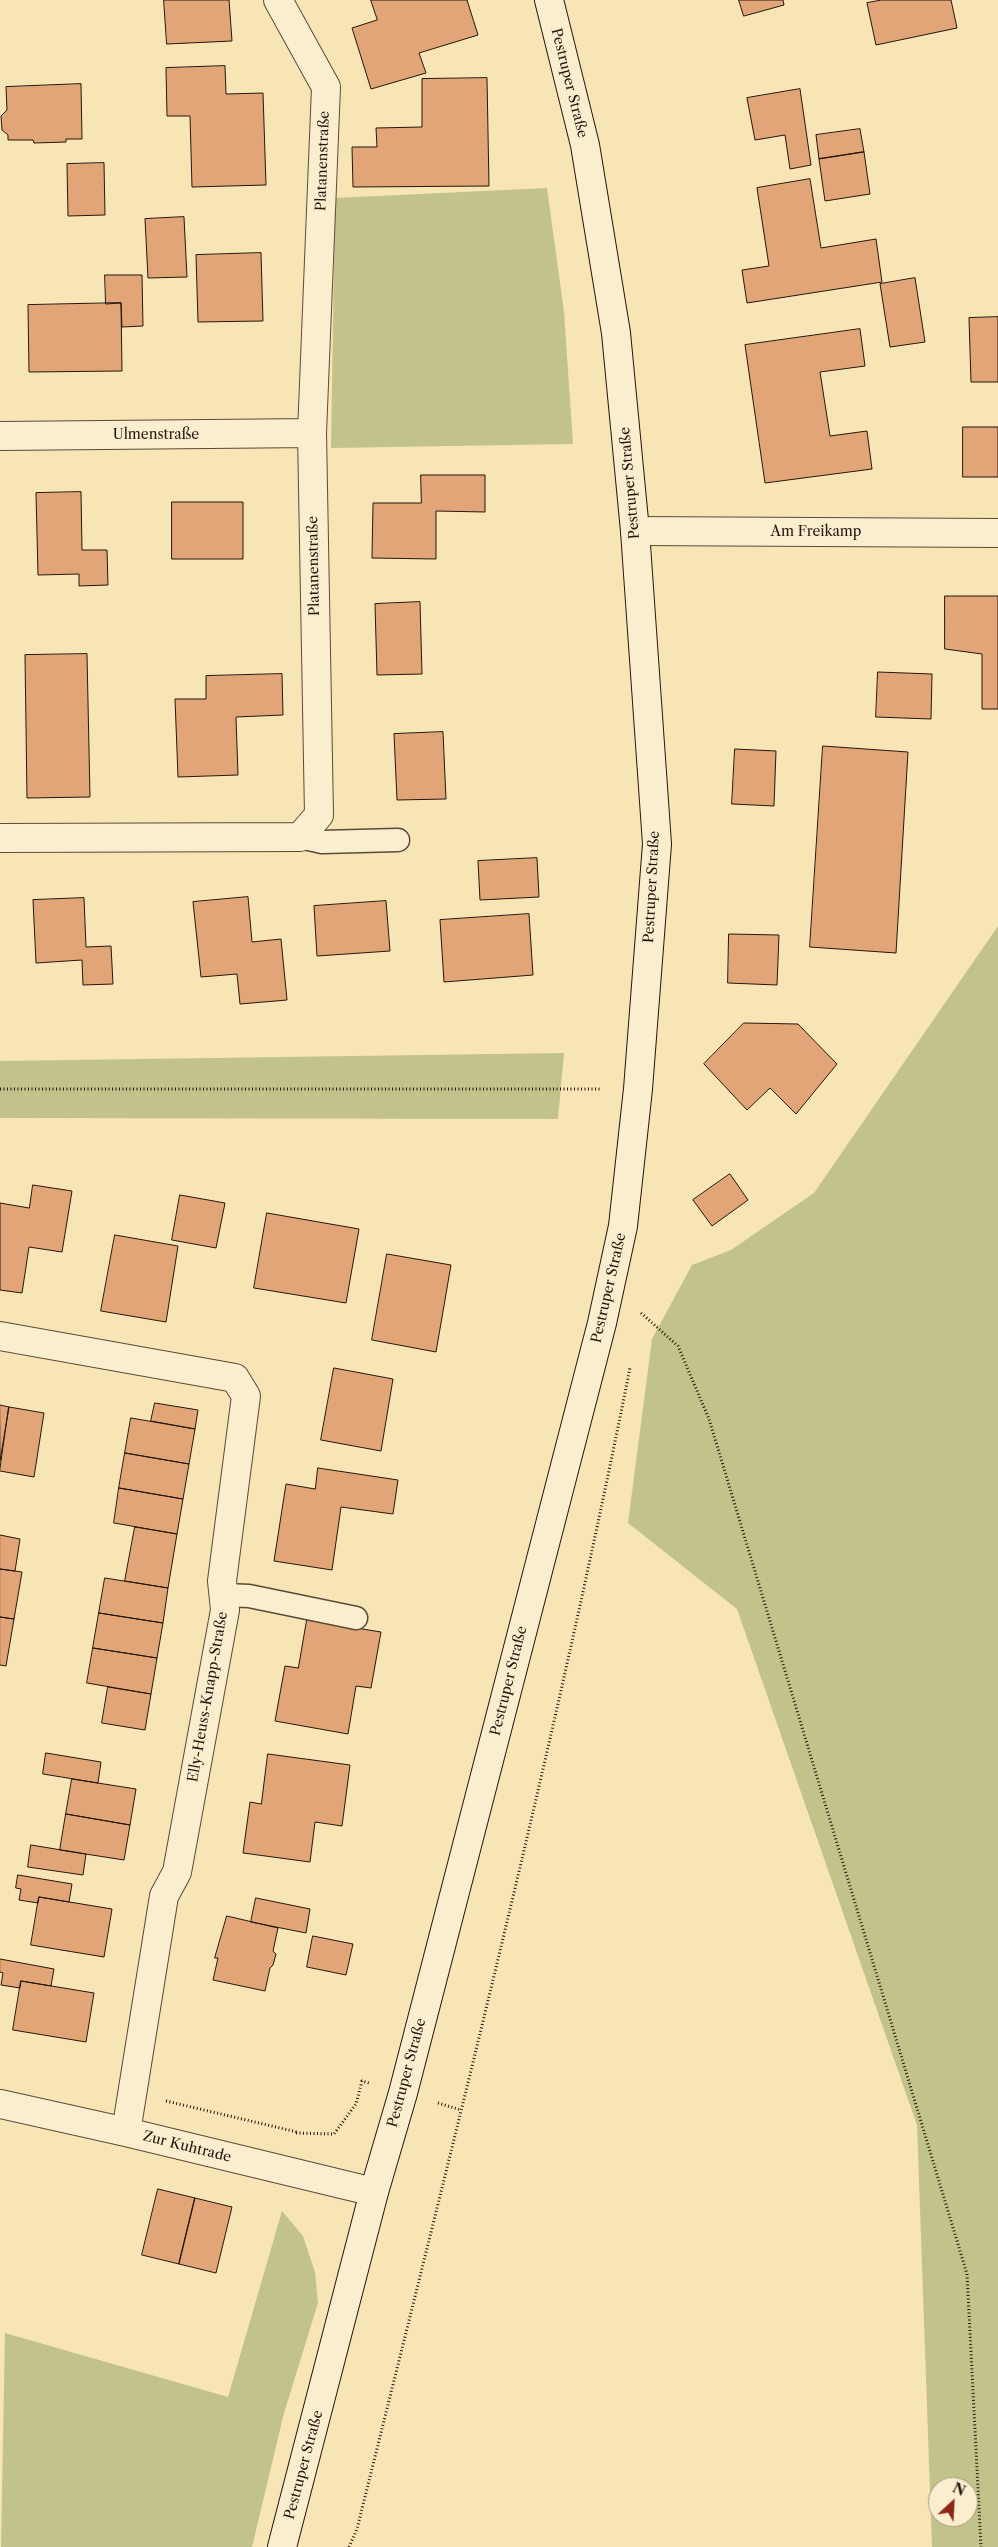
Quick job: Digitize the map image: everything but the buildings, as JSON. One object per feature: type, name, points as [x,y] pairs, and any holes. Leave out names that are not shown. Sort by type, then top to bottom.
[{"type":"street","name":"Platanenstraße","points":[[278,0],[326,87],[312,433],[319,815],[300,837]]},
{"type":"street","name":"Pestruper Straße","points":[[282,2547],[374,2192],[403,2093],[602,1323],[623,1226],[638,1089],[657,844],[634,531],[616,333],[585,145],[549,0]]},
{"type":"street","name":"Ulmenstraße","points":[[0,436],[312,433]]},
{"type":"street","name":"Am Freikamp","points":[[634,531],[998,533]]},
{"type":"street","points":[[0,838],[300,837]]},
{"type":"street","name":"Elly-Heuss-Knapp-Straße","points":[[0,1336],[235,1378],[246,1396],[222,1581],[225,1610],[177,1872],[164,1896],[126,2132]]},
{"type":"street","name":"Zur Kuhtrade","points":[[0,2104],[126,2132],[374,2192]]},
{"type":"lane","points":[[300,837],[322,842],[398,840]]},
{"type":"lane","points":[[224,1595],[249,1596],[356,1618]]},
{"type":"path","points":[[0,1089],[638,1089]]},
{"type":"path","points":[[639,1323],[641,1304]]},
{"type":"path","points":[[641,1313],[678,1346],[709,1419],[967,2274],[981,2547]]},
{"type":"path","points":[[349,2547],[357,2529],[510,1912],[591,1563],[631,1361]]},
{"type":"path","points":[[289,2172],[297,2132],[334,2134],[356,2104],[362,2081],[403,2093]]},
{"type":"green space","points":[[547,188],[564,312],[573,444],[331,448],[335,198]]},
{"type":"green space","points":[[998,926],[998,2547],[932,2547],[931,2527],[978,2527],[978,2477],[930,2477],[917,2125],[737,1609],[628,1523],[652,1339],[692,1265],[731,1250],[814,1193]]},
{"type":"green space","points":[[564,1053],[558,1119],[0,1118],[0,1061]]},
{"type":"green space","points":[[282,2211],[303,2236],[315,2272],[318,2303],[284,2413],[252,2547],[1,2547],[5,2333],[228,2397]]}]
